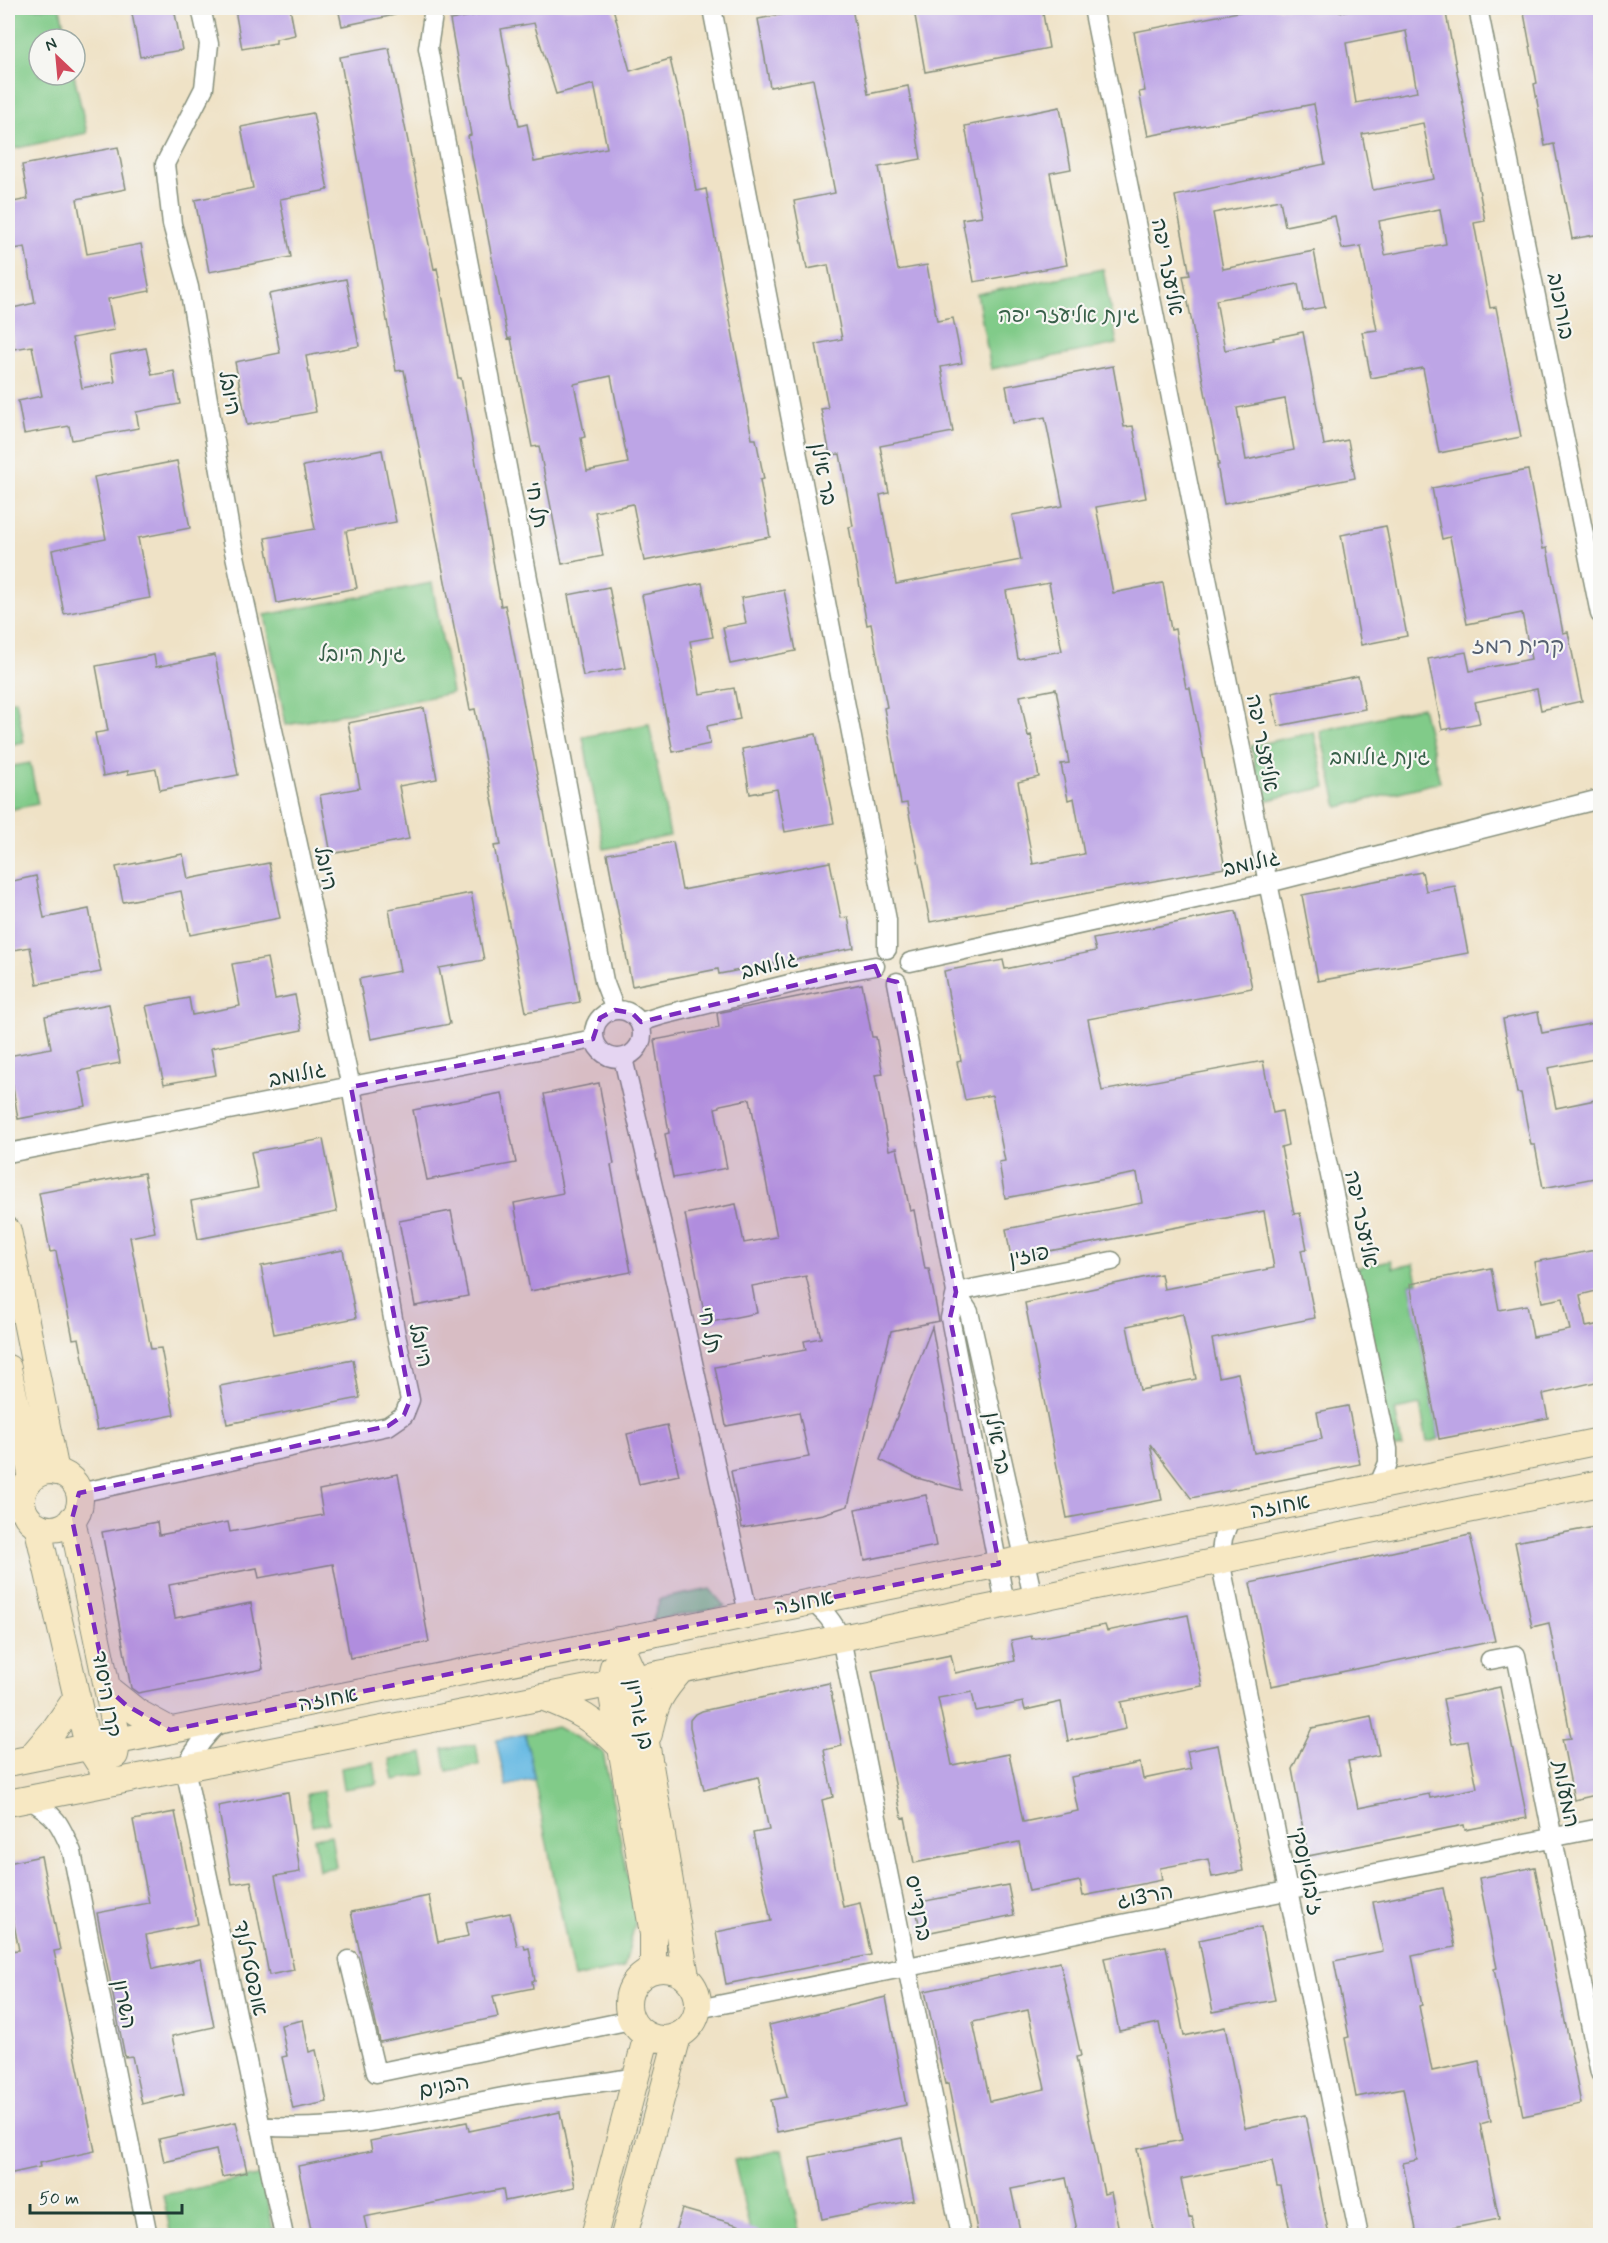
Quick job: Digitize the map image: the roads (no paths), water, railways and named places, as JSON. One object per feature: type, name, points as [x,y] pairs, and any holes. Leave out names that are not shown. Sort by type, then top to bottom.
[{"type":"main road","points":[[8,1231],[44,1475]]},
{"type":"main road","points":[[8,1368],[44,1475]]},
{"type":"main road","name":"אחוזה","points":[[19,1760],[1025,1559],[1600,1441]]},
{"type":"main road","points":[[44,1475],[70,1479],[79,1493],[79,1502],[72,1519],[59,1527],[44,1528],[22,1514],[23,1491],[44,1475]]},
{"type":"main road","name":"אחוזה","points":[[18,1801],[841,1638],[1600,1483]]},
{"type":"main road","name":"קרן היסוד","points":[[22,1514],[77,1697],[88,1746],[111,1782]]},
{"type":"main road","name":"קרן היסוד","points":[[72,1519],[118,1740],[111,1782]]},
{"type":"main road","name":"בן גוריון","points":[[618,1640],[635,1678],[686,1976]]},
{"type":"main road","name":"בן גוריון","points":[[618,1640],[610,1683],[653,1934],[653,1969]]},
{"type":"main road","points":[[647,1743],[655,1706],[682,1669]]},
{"type":"main road","points":[[107,1688],[137,1712],[170,1730]]},
{"type":"main road","points":[[542,1696],[572,1707],[596,1723],[621,1747]]},
{"type":"main road","points":[[19,1760],[54,1730],[77,1697]]},
{"type":"main road","points":[[594,2235],[636,2077],[639,2028],[627,2007],[631,1989],[642,1974],[653,1969],[676,1970],[686,1976],[694,1985],[698,1997],[695,2020],[687,2030],[667,2039],[639,2028]]},
{"type":"main road","points":[[624,2235],[678,2036]]},
{"type":"street","name":"היובל","points":[[79,1493],[388,1426],[404,1415],[410,1400],[351,1087],[234,554],[189,287],[172,224],[165,164],[204,88],[209,44],[201,8]]},
{"type":"street","name":"תל חי","points":[[434,8],[428,48],[604,981],[615,1010]]},
{"type":"street","name":"בר אילן","points":[[712,8],[887,921],[887,949]]},
{"type":"street","name":"אליעזר יפה","points":[[1093,8],[1268,883],[1389,1451],[1388,1463],[1378,1486]]},
{"type":"street","name":"בורוכוב","points":[[1478,8],[1600,614]]},
{"type":"street","name":"גולומב","points":[[910,962],[1268,883],[1600,799]]},
{"type":"street","points":[[887,949],[899,949],[904,952],[910,962],[906,978],[892,983],[880,978],[875,966],[880,953],[887,949]]},
{"type":"street","name":"גולומב","points":[[641,1022],[830,974],[875,966]]},
{"type":"street","name":"בר אילן","points":[[897,982],[956,1292],[969,1312],[1033,1597]]},
{"type":"street","points":[[615,1010],[632,1013],[641,1022],[643,1035],[641,1043],[631,1055],[623,1058],[607,1056],[600,1051],[594,1039],[595,1026],[600,1018],[615,1010]]},
{"type":"street","name":"גולומב","points":[[8,1153],[594,1039]]},
{"type":"street","name":"תל חי","points":[[623,1058],[679,1295],[748,1613]]},
{"type":"street","name":"פוזין","points":[[956,1292],[1112,1262]]},
{"type":"street","name":"בר אילן","points":[[956,1292],[950,1317],[1005,1603]]},
{"type":"street","name":"ז'בוטינסקי","points":[[1231,1515],[1223,1538],[1220,1560],[1359,2235]]},
{"type":"street","name":"ברנדייס","points":[[810,1601],[828,1616],[841,1638],[961,2235]]},
{"type":"street","name":"המעלות","points":[[1490,1660],[1516,1655],[1600,2073]]},
{"type":"street","points":[[185,1768],[201,1741],[221,1720]]},
{"type":"street","name":"אופסטרלנד","points":[[185,1768],[284,2235]]},
{"type":"street","name":"השרון","points":[[18,1801],[43,1808],[60,1823],[72,1852],[148,2235]]},
{"type":"street","name":"הרצוג","points":[[698,2008],[1600,1828]]},
{"type":"street","name":"הבנים","points":[[349,1960],[376,2073],[639,2028]]},
{"type":"street","name":"הבנים","points":[[260,2126],[280,2128],[360,2125],[514,2095],[636,2077]]},
{"type":"water","points":[[525,1734],[535,1779],[506,1786],[496,1740]]},
{"type":"district","name":"קרית רמז","points":[[1518,645]]},
{"type":"park label","name":"גינת אליעזר יפה","points":[[1069,315]]},
{"type":"park label","name":"גינת היובל","points":[[362,654]]},
{"type":"park label","name":"גינת גולומב","points":[[1380,757]]}]
